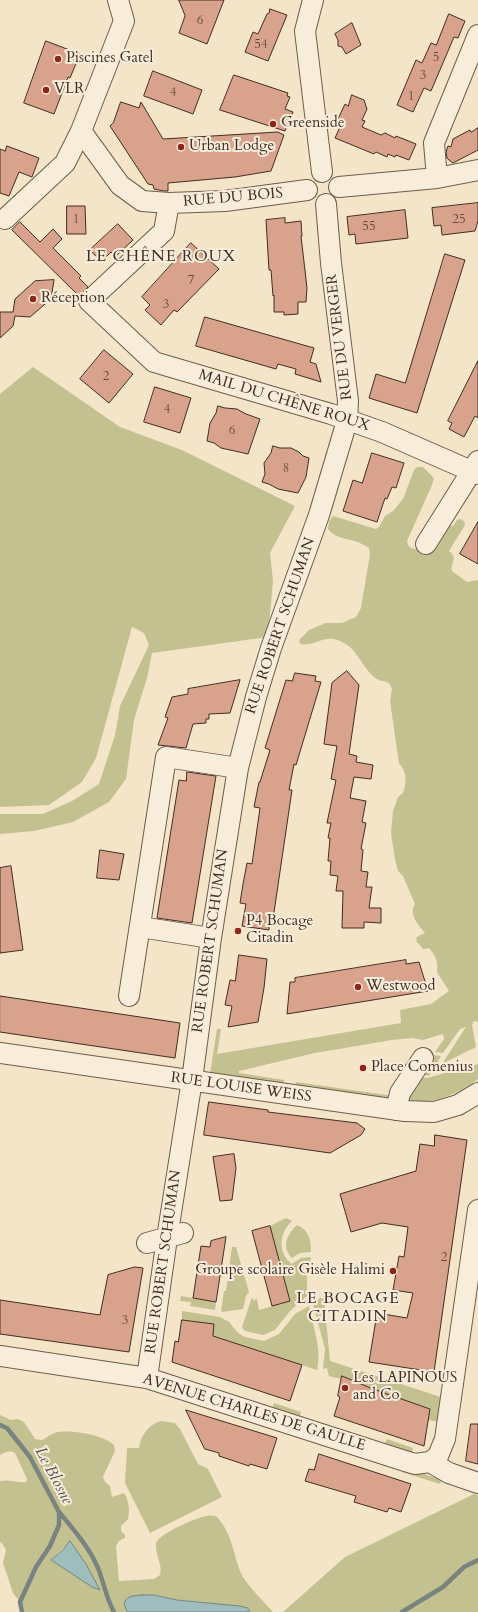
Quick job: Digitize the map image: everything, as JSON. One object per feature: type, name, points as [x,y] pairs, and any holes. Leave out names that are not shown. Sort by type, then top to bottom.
[{"type":"street","points":[[5,219],[65,163],[81,131],[124,21],[118,0]]},
{"type":"street","points":[[313,0],[305,31],[322,172]]},
{"type":"street","points":[[437,178],[434,142],[478,35]]},
{"type":"street","points":[[81,131],[120,185],[142,201],[169,203]]},
{"type":"street","points":[[339,187],[437,178],[478,170]]},
{"type":"street","points":[[322,172],[329,173],[334,176],[339,187],[336,197],[331,202],[326,204],[318,204],[313,201],[307,190],[308,182],[311,177],[322,172]]},
{"type":"street","name":"RUE DU BOIS","points":[[89,301],[164,231],[169,203],[225,201],[307,190]]},
{"type":"street","name":"RUE DU VERGER","points":[[319,515],[346,421],[348,401],[331,263],[326,204]]},
{"type":"street","name":"MAIL DU CHÊNE ROUX","points":[[89,301],[154,362],[331,414],[346,421],[382,432],[476,469]]},
{"type":"street","points":[[426,544],[476,469]]},
{"type":"street","name":"RUE ROBERT SCHUMAN","points":[[148,1378],[175,1235],[192,1080],[211,938],[238,768],[254,704],[271,648],[319,515]]},
{"type":"street","points":[[129,996],[166,757],[238,768]]},
{"type":"street","points":[[140,927],[211,938]]},
{"type":"street","name":"RUE LOUISE WEISS","points":[[0,1053],[396,1110],[434,1112],[458,1105],[478,1093]]},
{"type":"street","points":[[396,1110],[400,1093],[423,1058]]},
{"type":"street","points":[[478,1210],[474,1264],[445,1440],[438,1456],[430,1462],[449,1473],[478,1483]]},
{"type":"street","points":[[147,1243],[175,1235]]},
{"type":"street","name":"AVENUE CHARLES DE GAULLE","points":[[0,1356],[148,1378],[415,1464],[430,1462]]},
{"type":"shaded area","points":[[33,367],[120,427],[182,450],[295,506],[270,553],[273,581],[268,637],[152,653],[147,678],[134,720],[126,779],[109,802],[73,822],[34,831],[0,834],[0,814],[43,814],[72,801],[99,784],[115,735],[120,706],[149,645],[144,633],[132,627],[96,758],[82,782],[49,805],[0,807],[0,394]]},
{"type":"shaded area","points":[[417,467],[423,467],[434,478],[407,541],[408,545],[411,548],[426,552],[447,524],[453,526],[457,520],[460,519],[464,521],[465,525],[449,551],[454,558],[452,571],[467,582],[478,580],[478,1022],[474,1021],[472,1025],[476,1047],[442,1064],[466,1027],[460,1029],[443,1053],[435,1052],[444,1039],[443,1034],[423,1040],[412,1038],[392,1040],[315,1053],[239,1071],[239,1073],[284,1080],[283,1086],[210,1074],[217,1029],[221,1029],[217,1054],[401,1023],[400,1010],[431,1004],[449,991],[437,972],[437,962],[433,954],[429,948],[423,949],[417,942],[416,938],[425,933],[415,920],[413,908],[415,904],[403,876],[398,871],[395,859],[391,834],[393,811],[398,797],[403,793],[406,780],[404,770],[399,763],[390,701],[392,689],[389,683],[378,680],[371,674],[354,651],[342,642],[334,639],[325,639],[304,645],[300,644],[299,640],[309,630],[326,623],[342,623],[356,617],[361,608],[370,554],[369,548],[358,542],[340,537],[331,532],[328,529],[329,521],[333,516],[376,529],[379,527],[385,516],[393,511],[403,499],[414,470]]},
{"type":"shaded area","points":[[433,1055],[441,1056],[429,1076],[420,1074]]},
{"type":"shaded area","points":[[478,1064],[478,1079],[461,1090],[444,1098],[435,1100],[416,1102],[406,1101],[418,1077],[427,1078]]},
{"type":"shaded area","points":[[296,1082],[394,1096],[393,1100],[295,1088]]},
{"type":"shaded area","points":[[286,1218],[292,1221],[284,1231],[282,1237],[282,1249],[287,1259],[292,1264],[301,1258],[311,1257],[307,1276],[307,1296],[290,1311],[275,1330],[263,1335],[245,1331],[242,1327],[252,1297],[253,1300],[257,1299],[259,1310],[290,1301],[270,1226]]},
{"type":"shaded area","points":[[297,1225],[307,1233],[311,1252],[300,1253],[292,1258],[286,1245],[290,1232]]},
{"type":"shaded area","points":[[232,1247],[236,1247],[249,1292],[246,1296],[243,1309],[223,1312],[221,1311],[224,1291],[226,1291]]},
{"type":"shaded area","points":[[181,1296],[216,1302],[215,1310],[190,1306],[191,1302],[180,1301]]},
{"type":"shaded area","points":[[321,1298],[324,1299],[330,1361],[444,1398],[441,1422],[428,1420],[429,1409],[342,1376],[341,1379],[329,1376],[327,1368],[323,1369],[325,1349],[313,1304],[316,1300]]},
{"type":"shaded area","points":[[309,1306],[318,1346],[317,1370],[213,1336],[214,1324],[182,1320],[182,1311],[220,1317],[229,1322],[238,1333],[245,1337],[264,1341],[279,1334],[295,1314]]},
{"type":"shaded area","points":[[274,1403],[301,1412],[300,1418],[272,1409]]},
{"type":"shaded area","points":[[0,1415],[11,1420],[18,1419],[24,1422],[35,1439],[42,1440],[57,1432],[72,1432],[88,1434],[109,1441],[114,1445],[115,1451],[103,1477],[105,1482],[110,1486],[112,1497],[124,1493],[129,1509],[128,1519],[121,1526],[121,1531],[125,1535],[125,1538],[119,1541],[116,1546],[119,1581],[154,1579],[160,1575],[161,1571],[156,1548],[158,1540],[170,1531],[186,1523],[202,1517],[216,1516],[226,1529],[243,1577],[273,1612],[250,1612],[248,1608],[177,1600],[154,1595],[126,1611],[127,1612],[22,1612],[20,1602],[13,1593],[3,1563],[6,1550],[0,1542],[0,1481],[7,1480],[26,1482],[27,1479],[15,1453],[8,1452],[0,1455]],"holes":[[[70,1542],[86,1564],[99,1589],[51,1560]]]},
{"type":"shaded area","points":[[161,1421],[175,1423],[180,1429],[198,1464],[208,1469],[222,1497],[150,1533],[125,1483],[127,1448],[139,1448],[141,1439],[146,1431],[152,1425]]},
{"type":"shaded area","points":[[387,1439],[413,1448],[412,1455],[384,1446]]},
{"type":"shaded area","points":[[404,1467],[442,1480],[440,1484],[402,1472]]},
{"type":"shaded area","points":[[474,1494],[478,1495],[478,1612],[283,1612],[345,1557]]},
{"type":"water","points":[[70,1541],[86,1564],[100,1590],[92,1587],[51,1560],[63,1550]]},
{"type":"water","points":[[154,1595],[177,1600],[239,1606],[248,1608],[250,1612],[127,1612],[124,1603],[126,1600],[131,1596]]},
{"type":"building","points":[[179,0],[224,0],[207,44],[179,33],[185,16]]},
{"type":"building","points":[[270,9],[287,15],[268,61],[245,52],[253,32],[258,34]]},
{"type":"building","points":[[449,14],[465,21],[458,38],[454,37],[431,91],[424,88],[413,112],[397,105],[416,60],[422,63],[431,43],[436,45]]},
{"type":"building","points":[[352,23],[361,45],[346,54],[342,47],[338,46],[338,40],[335,34]]},
{"type":"building","points":[[46,41],[80,54],[70,78],[68,77],[54,114],[24,103]]},
{"type":"building","points":[[153,71],[202,90],[193,114],[144,96]]},
{"type":"building","name":"Greenside","points":[[234,75],[288,93],[287,96],[290,97],[285,109],[293,112],[285,131],[220,110]]},
{"type":"building","points":[[352,95],[364,100],[367,109],[362,120],[365,121],[362,127],[381,135],[385,133],[395,138],[396,136],[416,144],[409,160],[396,155],[395,157],[388,154],[387,157],[376,152],[374,154],[335,138],[340,127],[337,125],[340,119],[338,119],[345,104],[348,106]]},
{"type":"building","name":"Urban Lodge","points":[[121,102],[139,108],[141,102],[163,139],[278,132],[284,135],[271,171],[235,177],[168,183],[168,191],[154,189],[153,185],[148,184],[110,126],[113,123]]},
{"type":"building","points":[[478,128],[478,150],[453,163],[449,160],[446,152],[448,146],[451,147],[453,139],[470,130],[471,132]]},
{"type":"building","points":[[7,146],[39,158],[32,177],[19,172],[9,196],[0,193],[0,149],[5,151]]},
{"type":"building","points":[[478,203],[478,221],[475,231],[442,235],[441,225],[434,226],[432,208]]},
{"type":"building","points":[[67,206],[85,206],[86,234],[67,234]]},
{"type":"building","points":[[405,210],[408,238],[356,244],[355,234],[349,235],[347,217]]},
{"type":"building","points":[[285,218],[285,223],[301,221],[301,236],[307,288],[306,302],[298,302],[298,314],[284,315],[284,312],[274,312],[274,295],[273,296],[271,270],[269,270],[266,220]]},
{"type":"building","points":[[20,222],[40,242],[53,229],[62,239],[53,248],[81,276],[79,278],[88,287],[79,296],[12,230]]},
{"type":"building","points":[[118,224],[133,240],[116,256],[111,252],[101,262],[92,252],[92,248]]},
{"type":"building","points":[[191,243],[219,269],[177,312],[174,310],[161,325],[145,310],[150,305],[142,297]]},
{"type":"building","points":[[445,254],[465,260],[417,413],[369,398],[376,374],[405,383]]},
{"type":"building","name":"Réception","points":[[54,280],[51,299],[30,317],[15,316],[13,326],[0,338],[0,312],[13,312],[15,299],[35,281]]},
{"type":"building","points":[[205,317],[314,348],[310,362],[316,364],[321,382],[295,374],[296,369],[278,364],[276,369],[196,346]]},
{"type":"building","points":[[104,350],[133,374],[109,403],[80,379]]},
{"type":"building","points":[[478,361],[478,418],[475,416],[464,437],[449,429],[452,423],[448,421]]},
{"type":"building","points":[[155,387],[191,398],[180,433],[144,422]]},
{"type":"building","points":[[218,406],[237,409],[260,419],[248,454],[221,448],[214,443],[207,441],[210,423]]},
{"type":"building","points":[[273,446],[280,448],[291,448],[309,458],[306,477],[298,493],[278,489],[262,482],[265,474],[264,463],[271,453]]},
{"type":"building","points":[[372,453],[404,463],[396,488],[392,487],[387,499],[385,498],[377,522],[343,511],[353,480],[362,483]]},
{"type":"building","points":[[478,522],[478,564],[460,554]]},
{"type":"building","points":[[347,671],[359,685],[349,754],[357,756],[356,762],[373,765],[371,779],[354,777],[350,798],[366,801],[362,822],[366,823],[361,849],[363,850],[361,871],[368,872],[366,887],[372,887],[369,908],[381,908],[381,923],[364,922],[364,928],[342,928],[343,891],[336,891],[338,876],[330,875],[331,861],[328,861],[330,838],[328,838],[331,823],[327,823],[336,780],[331,779],[337,746],[324,744],[332,683]]},
{"type":"building","points":[[295,673],[316,676],[315,681],[321,682],[296,765],[294,764],[289,790],[292,790],[272,926],[269,925],[269,930],[242,926],[246,904],[240,903],[247,863],[252,864],[260,808],[254,807],[259,782],[270,750],[265,748],[286,680],[292,681]]},
{"type":"building","points":[[240,680],[230,713],[209,714],[209,719],[206,719],[206,723],[193,724],[186,748],[158,745],[168,718],[165,717],[172,697],[188,694],[188,689]]},
{"type":"building","points":[[187,772],[216,776],[192,923],[157,918],[179,780],[186,781]]},
{"type":"building","points":[[100,850],[124,854],[119,880],[97,878]]},
{"type":"building","points":[[11,866],[23,950],[0,953],[0,868]]},
{"type":"building","points":[[239,955],[267,959],[264,988],[258,1022],[228,1027],[232,1006],[225,1005],[230,980],[235,981]]},
{"type":"building","name":"Westwood","points":[[406,960],[406,964],[419,962],[428,991],[287,1014],[290,982],[295,982],[295,978]]},
{"type":"building","points":[[0,996],[180,1023],[175,1058],[0,1032]]},
{"type":"building","points":[[209,1102],[268,1110],[268,1112],[357,1123],[365,1129],[361,1135],[330,1153],[204,1135]]},
{"type":"building","points":[[435,1135],[467,1140],[434,1372],[369,1362],[377,1313],[407,1318],[413,1293],[393,1290],[399,1256],[404,1257],[408,1227],[382,1223],[351,1232],[340,1194],[416,1171],[420,1144],[434,1146]]},
{"type":"building","points":[[234,1154],[236,1168],[232,1200],[220,1201],[213,1157]]},
{"type":"building","points":[[270,1226],[290,1301],[272,1306],[252,1231]]},
{"type":"building","points":[[226,1237],[216,1302],[193,1298],[201,1246],[210,1247],[211,1241]]},
{"type":"building","points":[[135,1267],[143,1268],[129,1352],[0,1334],[0,1300],[100,1315],[108,1275]]},
{"type":"building","points":[[182,1320],[214,1324],[213,1336],[302,1365],[290,1401],[172,1362],[175,1341],[178,1342]]},
{"type":"building","points":[[342,1376],[373,1389],[430,1409],[424,1446],[334,1416],[340,1397],[338,1396]]},
{"type":"building","points":[[186,1410],[277,1438],[267,1469],[250,1464],[249,1466],[219,1456],[219,1453],[205,1449]]},
{"type":"building","points":[[471,1424],[478,1424],[478,1464],[466,1461]]},
{"type":"building","points":[[319,1454],[411,1484],[401,1512],[389,1508],[387,1512],[354,1502],[356,1496],[305,1481],[309,1469],[314,1470]]},
{"type":"waterway","name":"Le Blosne","points":[[0,1425],[7,1428],[30,1457],[59,1512],[59,1525],[50,1546],[36,1567],[20,1602],[22,1612]]},
{"type":"waterway","points":[[59,1512],[81,1539],[94,1560],[114,1612]]},
{"type":"waterway","points":[[402,1612],[443,1587],[464,1567],[478,1560]]},
{"type":"place","name":"Piscines Gatel","points":[[58,59]]},
{"type":"place","name":"VLR","points":[[46,90]]},
{"type":"place","name":"Greenside","points":[[273,124]]},
{"type":"place","name":"Urban Lodge","points":[[181,147]]},
{"type":"place","name":"Réception","points":[[33,299]]},
{"type":"place","name":"P4 Bocage Citadin","points":[[238,931]]},
{"type":"place","name":"Westwood","points":[[358,987]]},
{"type":"place","name":"Place Comenius","points":[[363,1068]]},
{"type":"place","name":"Groupe scolaire Gisèle Halimi","points":[[393,1271]]},
{"type":"place","name":"Les LAPINOUS and Co","points":[[345,1388]]},
{"type":"district","name":"LE CHÊNE ROUX","points":[[161,257]]},
{"type":"district","name":"LE BOCAGE CITADIN","points":[[348,1308]]}]
